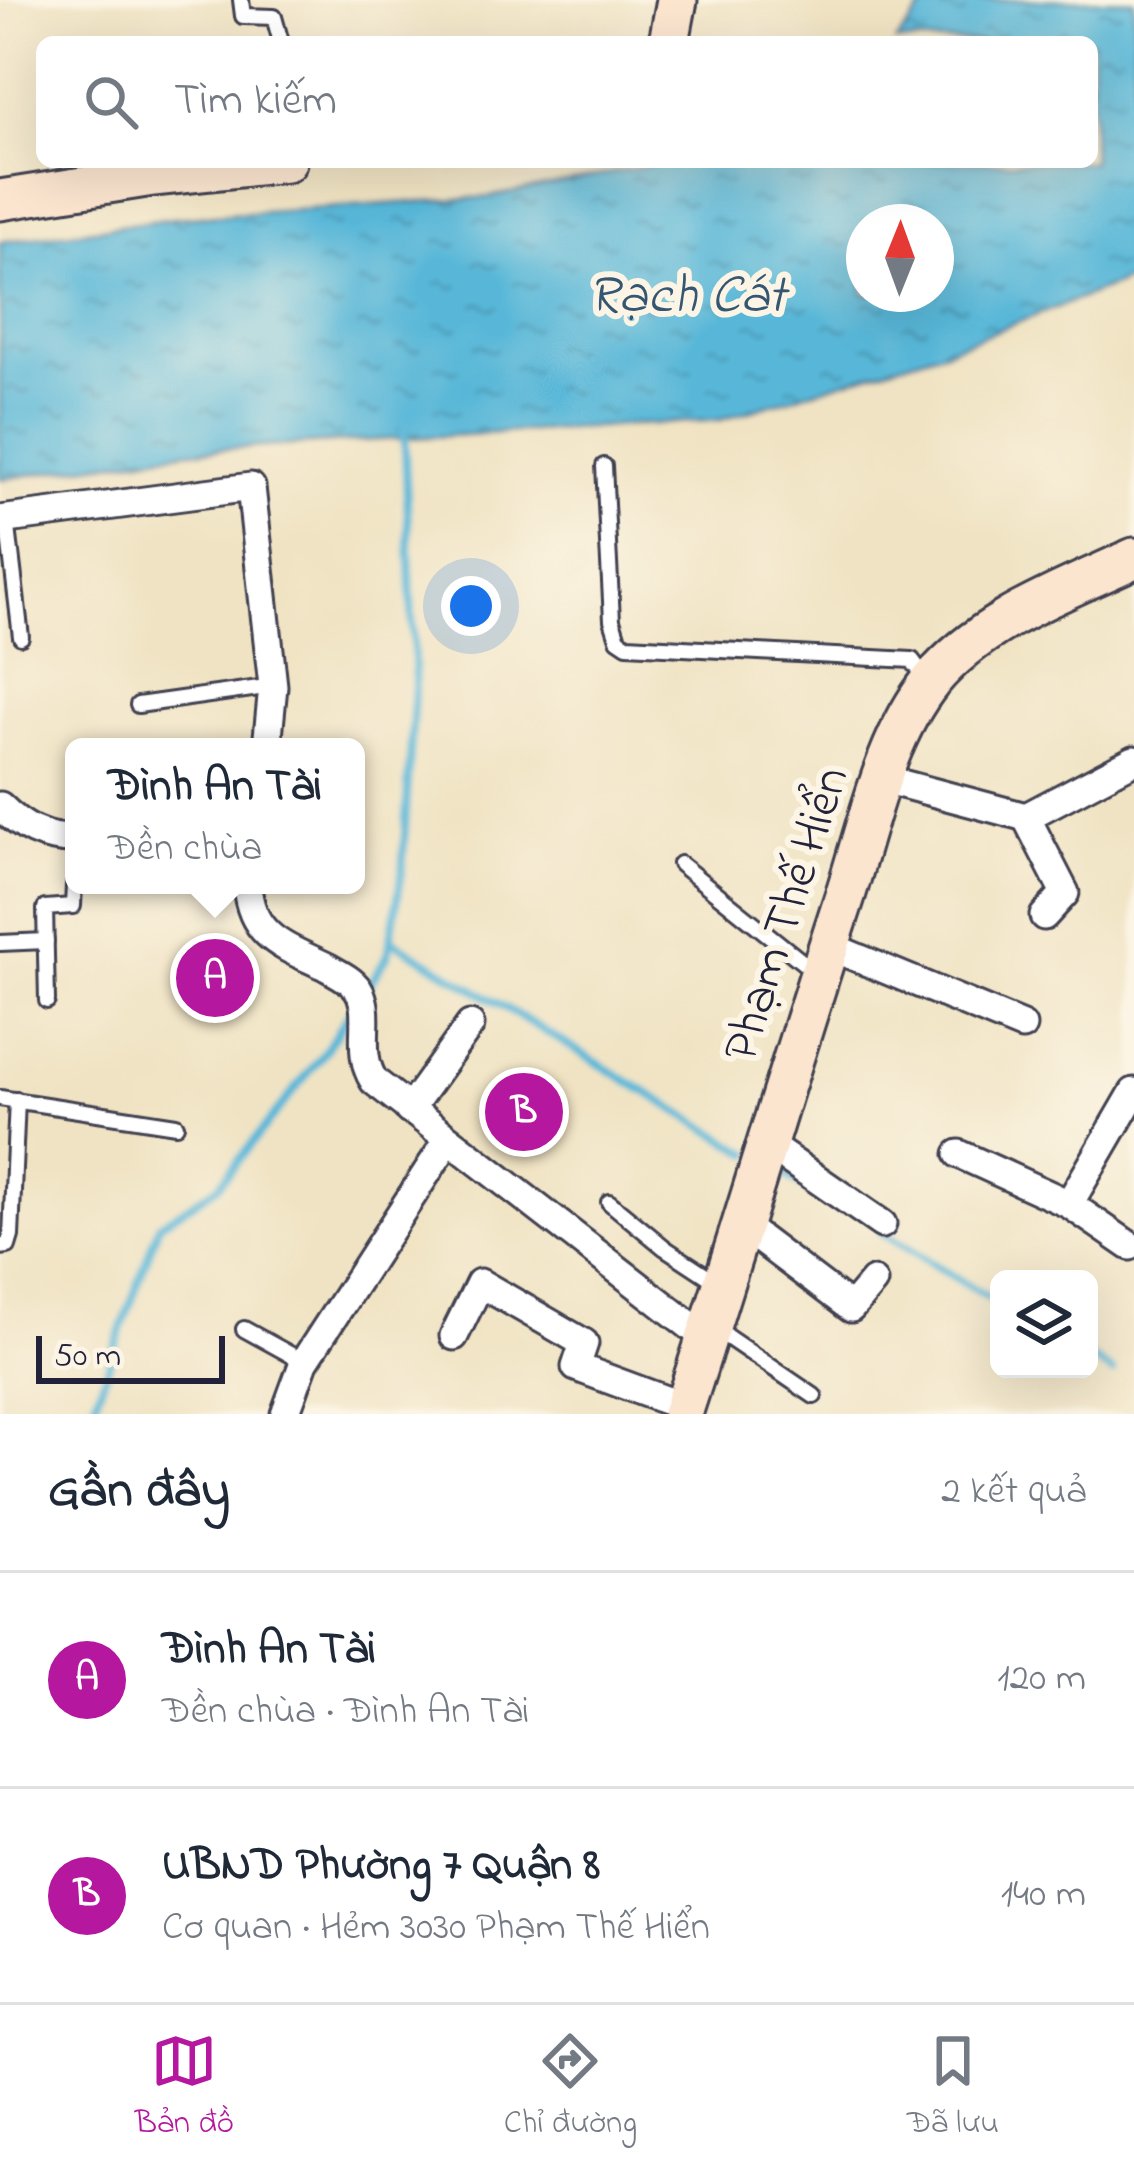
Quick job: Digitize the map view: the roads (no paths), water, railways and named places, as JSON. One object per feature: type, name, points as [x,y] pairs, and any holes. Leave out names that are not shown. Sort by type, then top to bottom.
[{"type":"main road","points":[[670,36],[676,0]]},
{"type":"main road","points":[[0,200],[229,168]]},
{"type":"main road","name":"Phạm Thế Hiển","points":[[683,1411],[760,1158],[905,723],[929,683],[985,632],[1134,558]]},
{"type":"street","points":[[4,519],[251,487],[273,686],[268,738]]},
{"type":"street","points":[[883,779],[1026,817],[1134,760]]},
{"type":"street","points":[[0,806],[15,821],[47,839],[65,839]]},
{"type":"street","points":[[1026,817],[1065,893],[1044,916]]},
{"type":"street","points":[[248,894],[256,925],[267,935],[358,989],[364,1006],[364,1066],[374,1081],[708,1332]]},
{"type":"street","points":[[824,961],[1022,1026]]},
{"type":"street","points":[[409,1110],[470,1025]]},
{"type":"street","points":[[1069,1204],[1134,1092]]},
{"type":"street","points":[[285,1414],[304,1362],[448,1140]]},
{"type":"street","points":[[959,1154],[1069,1204],[1130,1246]]},
{"type":"street","points":[[760,1158],[882,1224]]},
{"type":"street","points":[[740,1224],[851,1308],[873,1282]]},
{"type":"street","points":[[454,1336],[481,1283],[584,1343],[576,1367],[683,1411]]},
{"type":"lane","points":[[241,0],[244,16],[274,17],[279,36]]},
{"type":"lane","points":[[604,466],[612,620],[618,639],[627,645],[911,660],[929,683]]},
{"type":"lane","points":[[4,519],[21,637]]},
{"type":"lane","points":[[138,705],[273,686]]},
{"type":"lane","points":[[680,864],[824,961]]},
{"type":"lane","points":[[47,1001],[45,908],[74,906],[74,894]]},
{"type":"lane","points":[[0,943],[46,941]]},
{"type":"lane","points":[[0,1098],[176,1125]]},
{"type":"lane","points":[[0,1247],[8,1246],[11,1236],[16,1100]]},
{"type":"lane","points":[[609,1202],[722,1286]]},
{"type":"lane","points":[[244,1328],[304,1362]]},
{"type":"lane","points":[[708,1332],[814,1396]]},
{"type":"water","name":"Rạch Cát","points":[[929,0],[1134,0],[1134,278],[948,349],[720,420],[189,451],[0,479],[0,242],[175,218],[489,197],[636,168],[1098,168],[1098,36],[901,36]]},
{"type":"waterway","points":[[366,989],[388,955],[402,873],[415,683],[404,430]]},
{"type":"waterway","points":[[390,939],[750,1154]]},
{"type":"waterway","points":[[91,1414],[159,1225],[218,1186],[321,1057],[354,1006]]},
{"type":"waterway","points":[[773,1168],[816,1194]]},
{"type":"waterway","points":[[881,1233],[990,1299]]},
{"type":"waterway","points":[[1098,1363],[1113,1372]]},
{"type":"place","name":"Đình An Tài","points":[[215,978]]},
{"type":"place","name":"UBND Phường 7 Quận 8","points":[[524,1112]]}]
